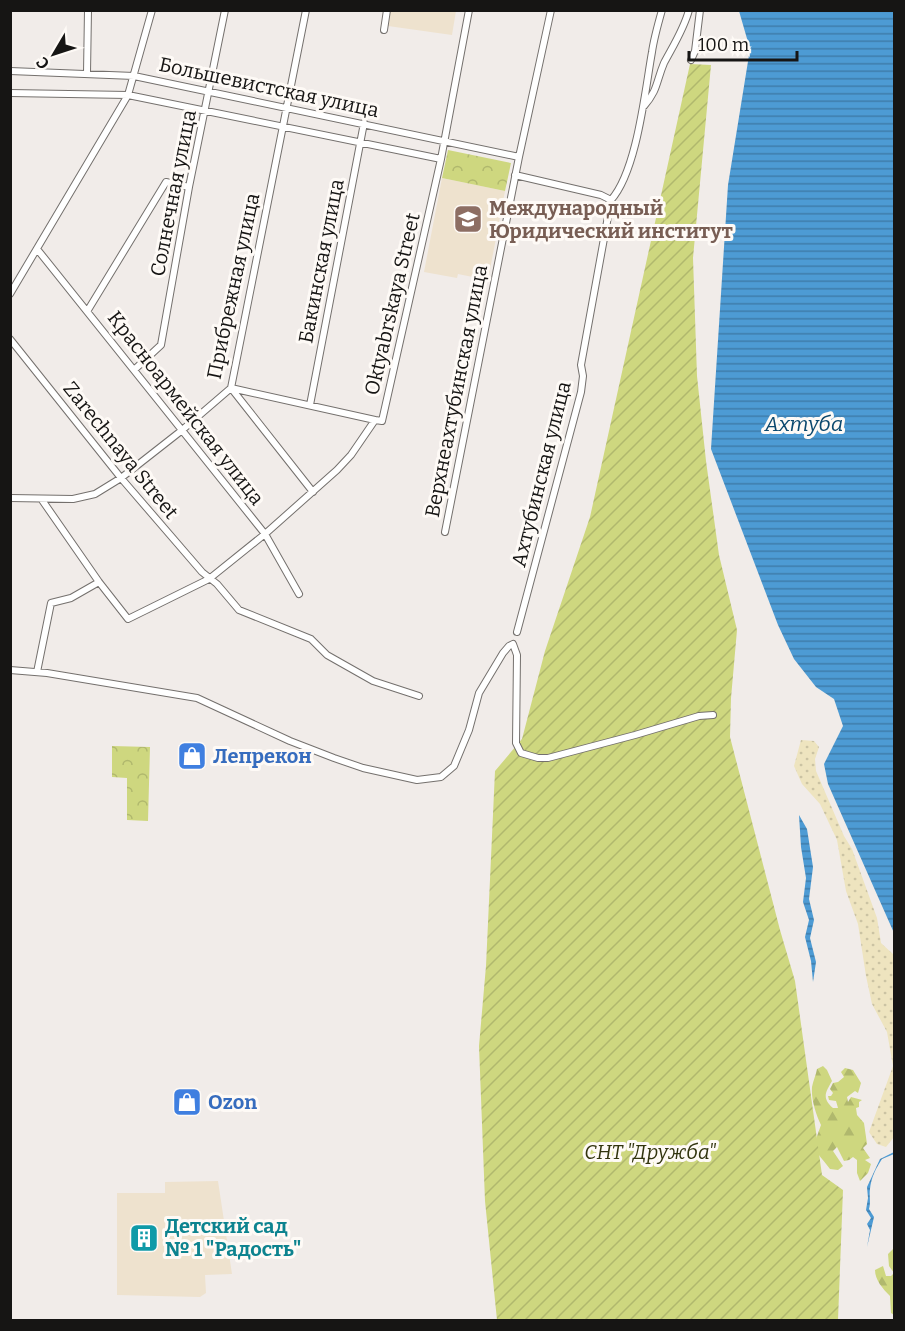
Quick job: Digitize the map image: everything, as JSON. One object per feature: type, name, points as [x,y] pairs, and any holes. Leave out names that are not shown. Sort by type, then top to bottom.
[{"type":"street","points":[[87,73],[88,10]]},
{"type":"street","points":[[10,294],[128,95],[152,10]]},
{"type":"street","name":"Солнечная улица","points":[[134,370],[161,345],[189,187],[225,10]]},
{"type":"street","name":"Прибрежная улица","points":[[10,498],[73,499],[94,494],[121,477],[181,431],[231,388],[306,10]]},
{"type":"street","points":[[384,30],[387,10]]},
{"type":"street","name":"Oktyabrskaya Street","points":[[42,500],[99,582],[128,619],[209,579],[313,492],[351,455],[375,420],[382,422],[441,159],[469,10]]},
{"type":"street","name":"Верхнеахтубинская улица","points":[[445,532],[515,175],[551,10]]},
{"type":"street","name":"Ахтубинская улица","points":[[518,632],[581,392],[583,376],[581,365],[611,200],[618,193],[626,176],[643,107],[652,50],[662,10]]},
{"type":"street","points":[[643,107],[654,95],[663,66],[686,21],[689,10]]},
{"type":"street","points":[[691,60],[695,51],[700,10]]},
{"type":"street","name":"Большевистская улица","points":[[10,71],[134,76],[519,157]]},
{"type":"street","name":"Большевистская улица","points":[[10,93],[128,95],[441,159]]},
{"type":"street","name":"Бакинская улица","points":[[310,405],[364,123]]},
{"type":"street","points":[[515,175],[601,195],[611,200]]},
{"type":"street","points":[[88,310],[166,182],[189,187]]},
{"type":"street","name":"Красноармейская улица","points":[[37,249],[265,534],[299,594]]},
{"type":"street","name":"Zarechnaya Street","points":[[10,339],[121,477],[209,579],[217,584],[239,610],[311,639],[327,655],[373,681],[419,696]]},
{"type":"street","points":[[231,388],[375,420]]},
{"type":"street","points":[[231,388],[313,492]]},
{"type":"street","points":[[37,672],[51,603],[71,597],[99,582]]},
{"type":"street","points":[[10,670],[47,673],[197,699],[334,758],[363,768],[417,780],[441,777],[454,766],[469,730],[479,693],[503,653],[513,644],[516,647],[517,666],[516,743],[521,753],[538,759],[548,758],[699,716],[713,715]]},
{"type":"shaded area","points":[[390,11],[456,11],[452,35],[388,26]]},
{"type":"shaded area","points":[[442,178],[505,191],[488,280],[458,274],[457,278],[424,272]]},
{"type":"shaded area","points":[[218,1181],[232,1274],[205,1275],[206,1293],[200,1297],[117,1295],[117,1193],[165,1193],[165,1182]]},
{"type":"green space","name":"СНТ \"Дружба\"","points":[[690,64],[711,65],[693,258],[697,376],[706,461],[719,555],[737,630],[730,737],[795,981],[822,1175],[843,1190],[838,1320],[497,1320],[485,1201],[479,1046],[486,966],[495,771],[522,739],[545,651],[590,517]]},
{"type":"green space","points":[[448,150],[511,163],[505,191],[442,178]]},
{"type":"green space","points":[[112,746],[150,747],[148,821],[127,820],[127,778],[112,777]]},
{"type":"green space","points":[[823,1066],[832,1081],[826,1098],[833,1108],[838,1108],[836,1101],[829,1100],[828,1096],[833,1093],[830,1089],[833,1083],[844,1077],[841,1072],[845,1068],[853,1070],[861,1083],[858,1093],[855,1091],[847,1097],[848,1102],[851,1097],[862,1100],[856,1108],[857,1115],[864,1123],[867,1144],[863,1148],[870,1158],[865,1160],[871,1164],[868,1173],[860,1181],[857,1173],[857,1160],[853,1157],[844,1161],[837,1147],[833,1151],[843,1166],[838,1170],[830,1169],[816,1149],[816,1140],[821,1125],[814,1107],[812,1087],[817,1069]]},
{"type":"green space","points":[[894,1248],[894,1273],[889,1266],[888,1254]]},
{"type":"green space","points":[[883,1266],[886,1276],[894,1273],[894,1315],[891,1313],[890,1296],[878,1281],[875,1270]]},
{"type":"sand","points":[[801,740],[814,741],[819,747],[815,759],[816,771],[844,836],[852,849],[877,918],[881,943],[894,955],[894,1137],[886,1147],[877,1144],[869,1132],[893,1066],[887,1032],[872,1004],[858,924],[846,891],[837,840],[820,804],[802,784],[794,766]]},
{"type":"water","name":"Ахтуба","points":[[739,11],[894,11],[894,933],[828,784],[824,764],[843,726],[834,699],[816,687],[794,659],[778,625],[711,449],[728,185],[750,49]]},
{"type":"water","points":[[799,815],[807,829],[813,867],[809,899],[814,920],[810,938],[816,962],[813,982],[805,937],[809,920],[803,902],[806,878]]},
{"type":"water","points":[[894,1152],[882,1159],[871,1181],[869,1209],[874,1217],[867,1247],[870,1230],[867,1224],[871,1218],[866,1210],[867,1187],[880,1159]]},
{"type":"place","name":"Международный Юридический институт","points":[[468,219]]},
{"type":"place","name":"Лепрекон","points":[[192,756]]},
{"type":"place","name":"Ozon","points":[[187,1102]]},
{"type":"place","name":"Детский сад № 1 \"Радость\"","points":[[144,1238]]}]
